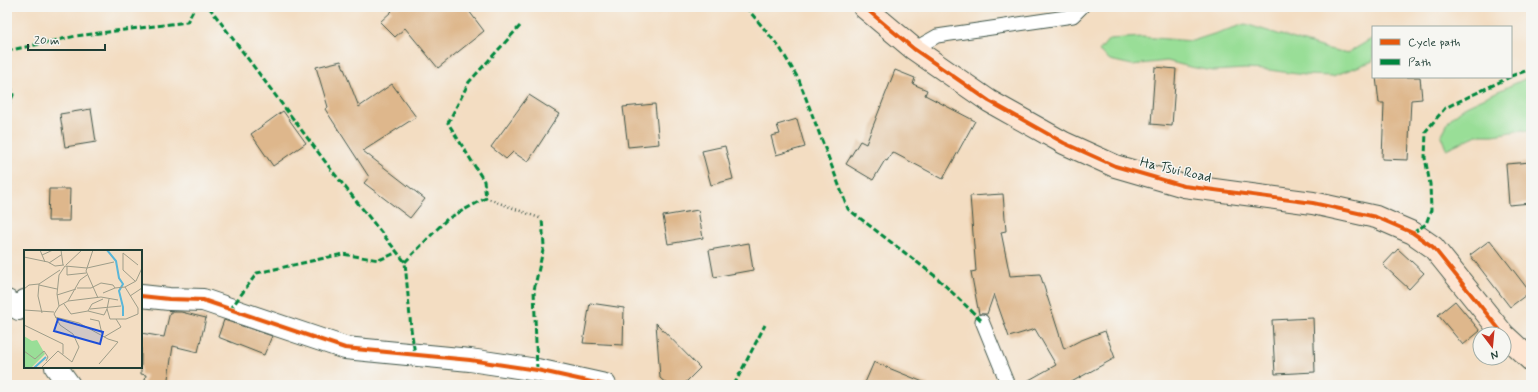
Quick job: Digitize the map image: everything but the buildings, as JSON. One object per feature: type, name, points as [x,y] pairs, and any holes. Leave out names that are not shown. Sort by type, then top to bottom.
[{"type":"street","name":"Ha Tsui Road","points":[[864,7],[914,49],[989,101],[1064,143],[1115,166],[1184,186],[1313,203],[1376,217],[1413,232],[1433,247],[1497,326]]},
{"type":"street","points":[[142,296],[203,300],[345,348],[470,360],[537,370],[605,385]]},
{"type":"street","name":"Ha Tsui Road","points":[[1512,342],[1531,360]]},
{"type":"street","points":[[57,368],[69,385]]},
{"type":"lane","points":[[914,49],[936,36],[1073,16],[1082,7]]},
{"type":"lane","points":[[982,321],[1008,385]]},
{"type":"path","points":[[486,198],[542,219]]},
{"type":"green space","points":[[1245,24],[1324,48],[1348,53],[1372,39],[1372,61],[1333,76],[1304,75],[1269,70],[1245,69],[1213,71],[1167,61],[1132,65],[1110,60],[1099,51],[1109,39],[1142,37],[1192,41]]},
{"type":"green space","points":[[1531,76],[1531,132],[1523,130],[1493,135],[1477,135],[1446,149],[1441,136],[1450,119],[1466,106]]},
{"type":"marked path","points":[[7,51],[76,36],[187,22],[195,7]]},
{"type":"marked path","points":[[209,7],[333,172],[405,262],[411,329],[415,354]]},
{"type":"marked path","points":[[746,7],[780,48],[799,80],[848,209],[935,276],[982,321]]},
{"type":"marked path","points":[[405,262],[447,219],[486,198],[484,181],[448,123],[469,82],[520,26]]},
{"type":"marked path","points":[[7,67],[13,95],[7,109]]},
{"type":"marked path","points":[[1512,76],[1531,69]]},
{"type":"marked path","points":[[1413,233],[1426,224],[1431,210],[1430,184],[1425,158],[1426,131],[1445,108],[1508,78]]},
{"type":"marked path","points":[[537,370],[534,290],[544,246],[542,219]]},
{"type":"marked path","points":[[230,310],[257,273],[343,254],[379,260],[398,252]]},
{"type":"marked path","points":[[734,385],[765,325]]},
{"type":"cycle path","points":[[864,7],[914,49],[989,101],[1064,143],[1115,166],[1184,186],[1313,203],[1376,217],[1413,233],[1433,247],[1497,326]]},
{"type":"cycle path","points":[[142,296],[203,300],[345,348],[470,360],[537,370],[605,385]]}]
